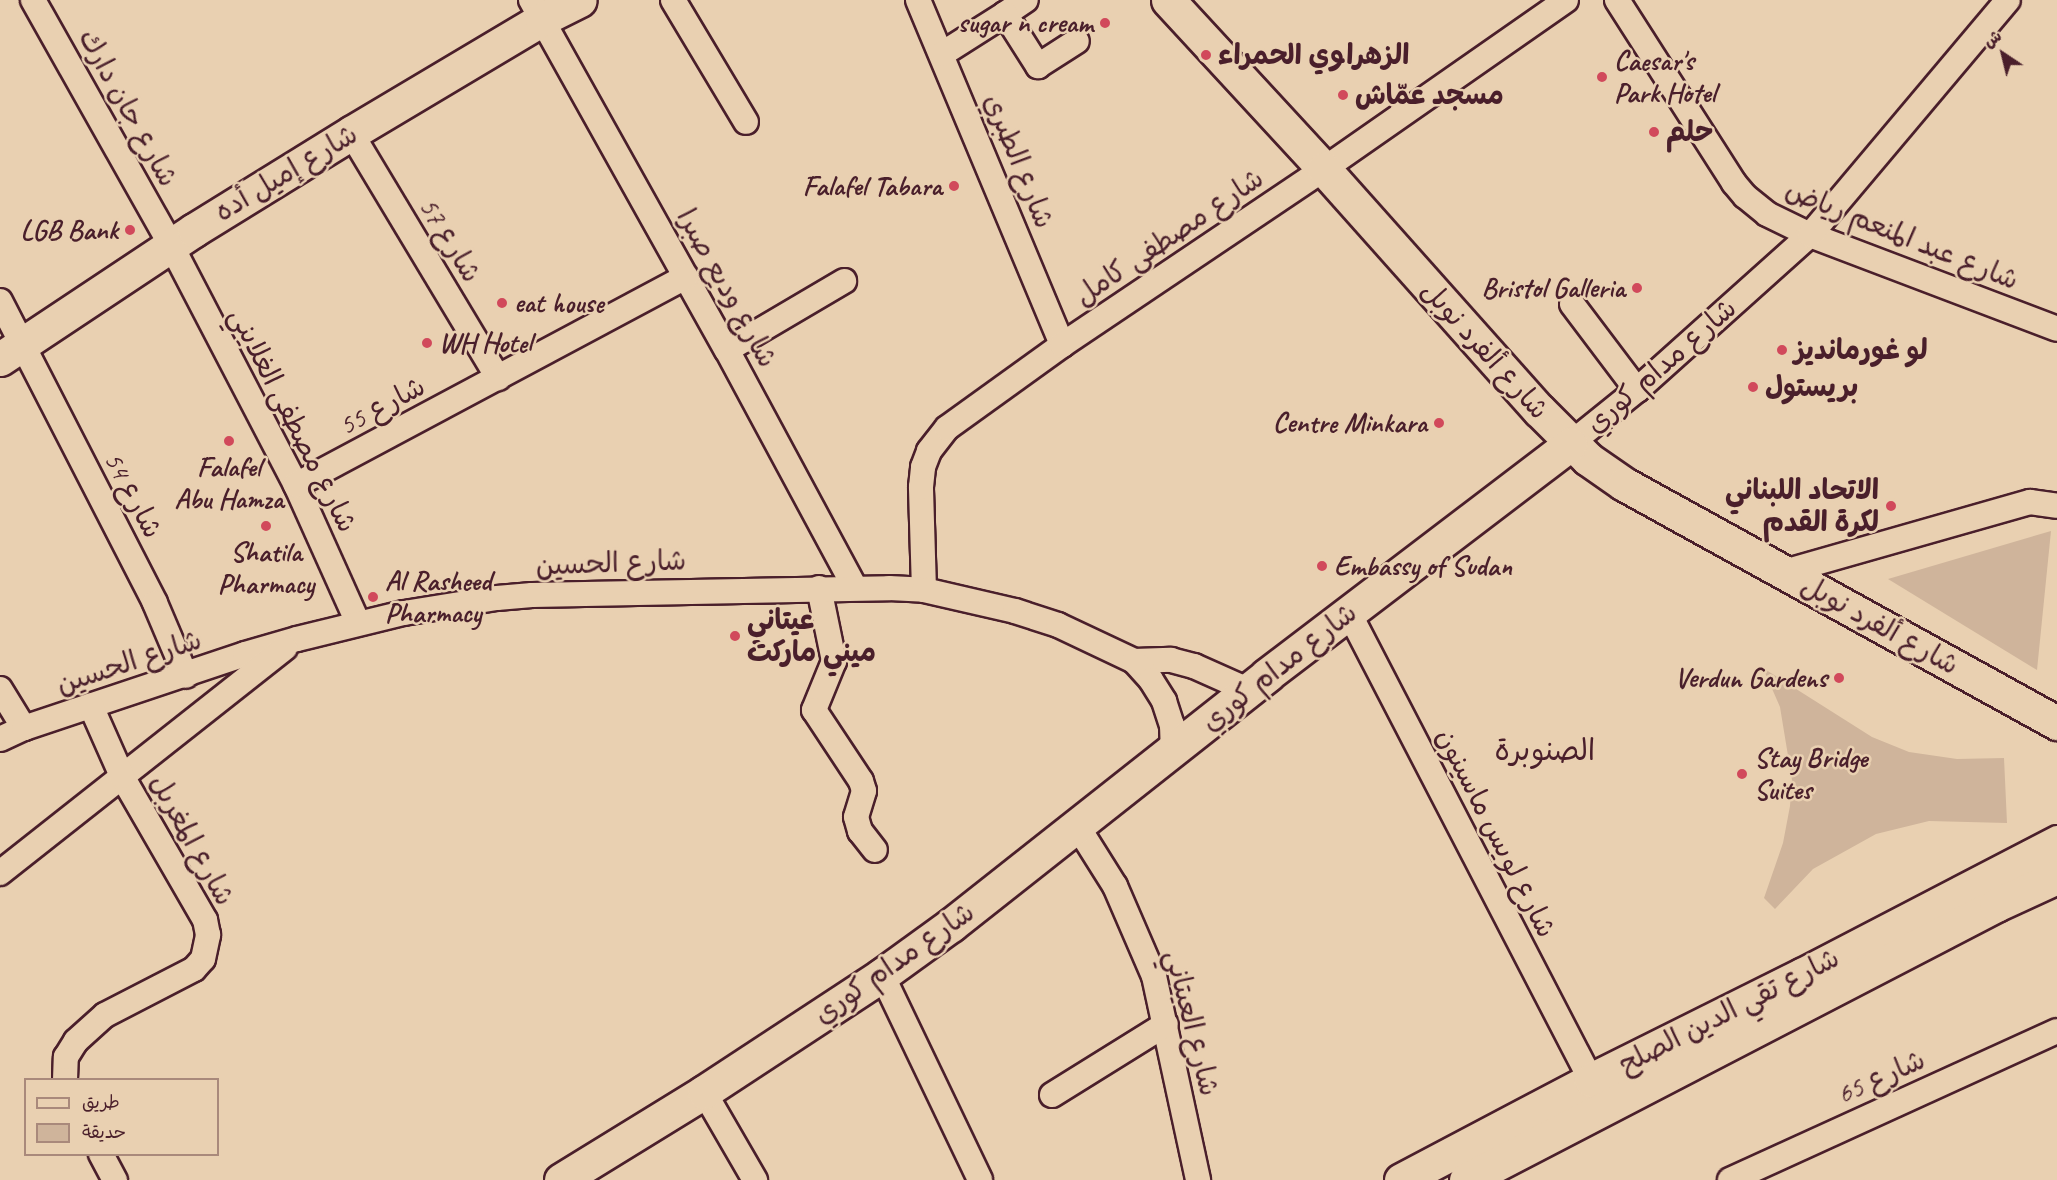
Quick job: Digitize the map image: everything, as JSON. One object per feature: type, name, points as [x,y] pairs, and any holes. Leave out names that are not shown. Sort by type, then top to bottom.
[{"type":"street","name":"شارع جان دارك","points":[[33,0],[171,245]]},
{"type":"street","name":"شارع إميل أده","points":[[10,352],[171,245],[351,133],[537,10],[580,0]]},
{"type":"street","points":[[673,0],[746,122]]},
{"type":"street","name":"شارع الطبري","points":[[918,0],[1062,345]]},
{"type":"street","points":[[942,54],[1026,0]]},
{"type":"street","name":"شارع ألفرد نوبل","points":[[1168,0],[1324,169],[1570,444],[1624,484],[2057,723]]},
{"type":"street","name":"شارع مصطفى كامل","points":[[924,591],[921,487],[923,467],[929,451],[947,428],[968,410],[1062,345],[1324,169],[1566,0]]},
{"type":"street","name":"شارع عبد المنعم رياض","points":[[1617,0],[1745,196],[1767,214],[1810,235],[2057,329]]},
{"type":"street","name":"شارع مدام كوري","points":[[561,1180],[704,1092],[882,975],[951,925],[1173,748],[1570,444],[1637,390],[1810,235],[2008,0]]},
{"type":"street","name":"شارع وديع صبرا","points":[[537,10],[727,350],[855,588]]},
{"type":"street","points":[[1005,14],[1038,66],[1077,41]]},
{"type":"street","name":"شارع 57","points":[[351,133],[498,378]]},
{"type":"street","name":"شارع مصطفى الغلايني","points":[[171,245],[296,486],[358,623]]},
{"type":"street","name":"شارع 55","points":[[296,486],[686,277]]},
{"type":"street","points":[[727,350],[844,280]]},
{"type":"street","name":"شارع 54","points":[[0,301],[10,352],[155,603],[186,676]]},
{"type":"street","points":[[1572,304],[1637,390]]},
{"type":"street","points":[[1784,572],[2030,502],[2057,506]]},
{"type":"street","points":[[819,588],[834,661],[814,710],[862,782],[864,791],[856,817],[860,831],[875,850]]},
{"type":"street","name":"شارع الحسين","points":[[0,740],[24,728],[91,706],[297,639],[358,623],[508,597],[855,588],[924,591],[1015,611],[1059,625],[1134,662],[1151,680],[1164,702],[1172,725],[1173,748]]},
{"type":"street","name":"شارع لويس ماسينون","points":[[1349,613],[1591,1080]]},
{"type":"street","points":[[0,873],[297,639]]},
{"type":"street","points":[[1134,662],[1171,660],[1194,666],[1248,690]]},
{"type":"street","points":[[0,689],[24,728]]},
{"type":"street","name":"شارع المغربل","points":[[65,1078],[66,1057],[76,1041],[105,1016],[194,969],[203,959],[207,949],[208,935],[205,920],[122,776],[91,706]]},
{"type":"street","name":"شارع العيتاني","points":[[1076,824],[1115,886],[1154,976],[1198,1180]]},
{"type":"street","name":"شارع تقي الدين الصلح","points":[[1401,1180],[1591,1080],[1802,975],[2057,842]]},
{"type":"street","name":"شارع تقي الدين الصلح","points":[[1466,1180],[1944,931],[2057,877]]},
{"type":"street","points":[[882,975],[980,1180]]},
{"type":"street","points":[[1052,1095],[1166,1024]]},
{"type":"street","name":"شارع 65","points":[[1730,1180],[2057,1030]]},
{"type":"street","points":[[704,1092],[755,1180]]},
{"type":"street","points":[[102,1156],[115,1180]]},
{"type":"green space","points":[[2051,531],[2037,670],[1888,579]]},
{"type":"green space","points":[[1763,668],[1872,737],[1909,752],[1957,759],[2004,758],[2007,823],[1929,821],[1876,834],[1813,869],[1775,909],[1764,898],[1783,843],[1792,780],[1780,707]]},
{"type":"place","name":"sugar n cream","points":[[1105,23]]},
{"type":"place","name":"الزهراوي الحمراء","points":[[1206,55]]},
{"type":"place","name":"Caesar's Park Hotel","points":[[1602,77]]},
{"type":"place","name":"مسجد عمّاش","points":[[1343,95]]},
{"type":"place","name":"حلم","points":[[1654,132]]},
{"type":"place","name":"Falafel Tabara","points":[[954,186]]},
{"type":"place","name":"LGB Bank","points":[[130,230]]},
{"type":"place","name":"Bristol Galleria","points":[[1637,288]]},
{"type":"place","name":"eat house","points":[[502,303]]},
{"type":"place","name":"WH Hotel","points":[[427,343]]},
{"type":"place","name":"لو غورمانديز","points":[[1782,350]]},
{"type":"place","name":"بريستول","points":[[1753,387]]},
{"type":"place","name":"Centre Minkara","points":[[1439,423]]},
{"type":"place","name":"Falafel Abu Hamza","points":[[229,441]]},
{"type":"place","name":"الاتحاد اللبناني لكرة القدم","points":[[1891,506]]},
{"type":"place","name":"Shatila Pharmacy","points":[[266,526]]},
{"type":"place","name":"Embassy of Sudan","points":[[1322,566]]},
{"type":"place","name":"Al Rasheed Pharmacy","points":[[373,597]]},
{"type":"place","name":"عيتاني ميني ماركت","points":[[735,636]]},
{"type":"place","name":"Verdun Gardens","points":[[1839,678]]},
{"type":"place","name":"Stay Bridge Suites","points":[[1742,774]]},
{"type":"district","name":"الصنوبرة","points":[[1545,750]]}]
